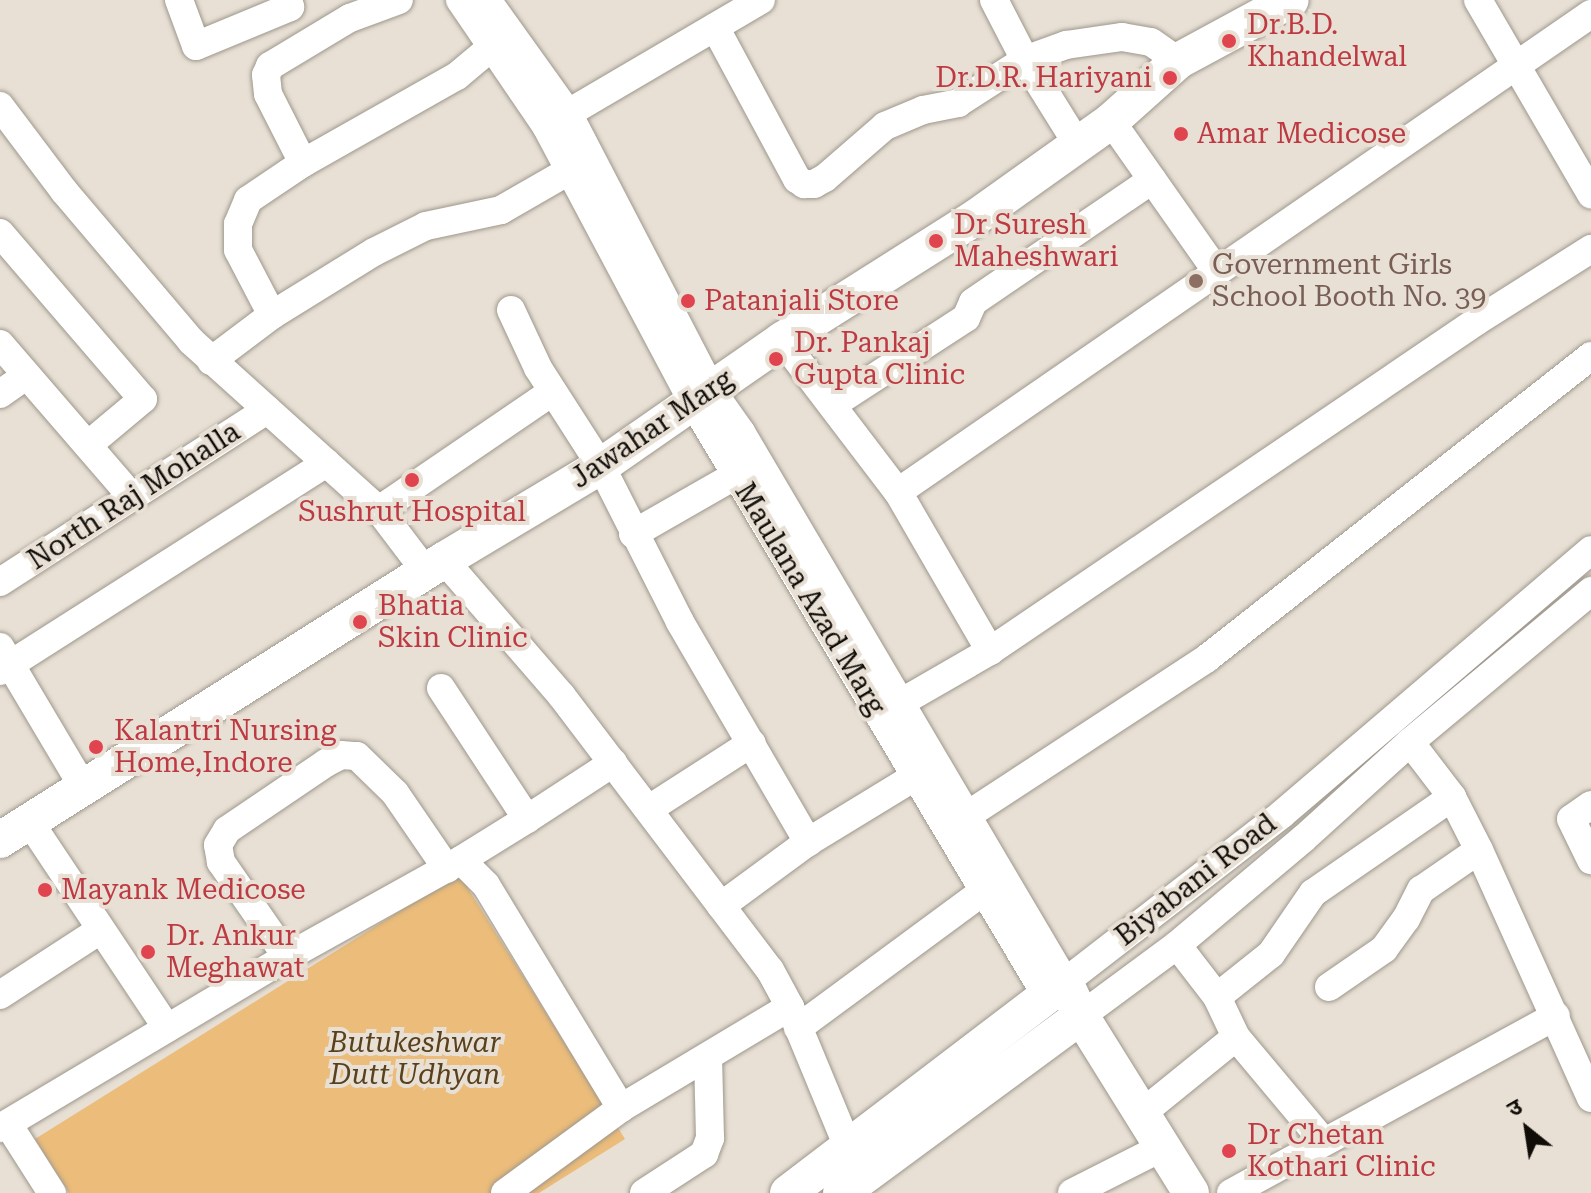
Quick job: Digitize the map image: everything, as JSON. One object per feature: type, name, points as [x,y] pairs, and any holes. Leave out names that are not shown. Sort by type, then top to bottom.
[{"type":"main road","name":"Jawahar Marg","points":[[14,830],[435,566],[601,466],[782,340],[975,218],[1111,121],[1178,61],[1291,0]]},
{"type":"main road","name":"Maulana Azad Marg","points":[[1055,988],[1169,1193]]},
{"type":"main road","name":"Biyabani Road","points":[[851,1180],[1055,988]]},
{"type":"main road","name":"Maulana Azad Marg","points":[[1073,1022],[1141,1114],[1191,1193]]},
{"type":"main road","name":"Biyabani Road","points":[[788,1193],[851,1180],[1073,1022]]},
{"type":"street","points":[[179,0],[196,46],[290,7],[288,0]]},
{"type":"street","points":[[303,163],[268,94],[266,75],[270,66],[350,18],[399,0]]},
{"type":"street","name":"Maulana Azad Marg","points":[[460,0],[557,120]]},
{"type":"street","name":"Maulana Azad Marg","points":[[487,0],[582,163],[702,396],[736,475],[985,890],[1055,988]]},
{"type":"street","points":[[557,120],[761,0]]},
{"type":"street","points":[[994,0],[1025,60],[1078,145]]},
{"type":"street","points":[[1478,0],[1591,194]]},
{"type":"street","points":[[898,492],[1591,14]]},
{"type":"street","points":[[715,27],[793,172],[804,184],[814,184],[825,178],[885,126],[923,110],[958,103],[1025,60],[1066,45],[1104,37],[1151,42],[1178,61]]},
{"type":"street","points":[[272,315],[243,264],[236,236],[248,200],[260,189],[303,163],[457,76],[494,45]]},
{"type":"street","points":[[0,106],[64,191],[211,361],[379,510],[561,695],[770,970],[794,1018],[851,1180]]},
{"type":"street","points":[[1111,121],[1217,272]]},
{"type":"street","points":[[211,361],[272,315],[374,252],[426,226],[501,210],[582,163]]},
{"type":"street","points":[[832,405],[966,318],[973,302],[1152,180]]},
{"type":"street","points":[[0,233],[143,399],[88,445]]},
{"type":"street","points":[[900,703],[990,651],[1451,339],[1591,249]]},
{"type":"street","points":[[511,310],[552,392],[601,466],[680,622],[808,842]]},
{"type":"street","points":[[782,340],[898,492],[990,651]]},
{"type":"street","points":[[0,344],[131,496]]},
{"type":"street","points":[[966,816],[1206,659],[1591,356]]},
{"type":"street","points":[[0,394],[26,376]]},
{"type":"street","points":[[379,510],[552,392]]},
{"type":"street","name":"Maulana Azad Marg","points":[[702,396],[741,432],[966,816],[1055,988]]},
{"type":"street","name":"North Raj Mohalla","points":[[0,582],[267,410]]},
{"type":"street","points":[[82,785],[4,661],[326,463]]},
{"type":"street","points":[[633,534],[736,475]]},
{"type":"street","name":"Biyabani Road","points":[[1055,988],[1282,814],[1591,550]]},
{"type":"street","name":"Biyabani Road","points":[[1073,1022],[1177,945],[1303,839],[1410,742],[1591,591]]},
{"type":"street","points":[[441,688],[527,819]]},
{"type":"street","points":[[1410,742],[1452,797],[1479,850],[1591,1098]]},
{"type":"street","points":[[649,809],[752,743]]},
{"type":"street","points":[[287,957],[221,862],[218,845],[227,830],[326,763],[341,755],[357,756],[395,793],[454,864],[486,885],[621,1108]]},
{"type":"street","points":[[52,1193],[4,1126],[287,957],[454,864],[613,763]]},
{"type":"street","points":[[721,906],[808,842],[916,776]]},
{"type":"street","points":[[1217,997],[1271,954],[1313,893],[1452,797]]},
{"type":"street","points":[[1591,805],[1571,819],[1591,860]]},
{"type":"street","points":[[14,830],[100,930],[167,1028]]},
{"type":"street","points":[[1329,987],[1384,949],[1406,919],[1421,890],[1479,850]]},
{"type":"street","points":[[505,1193],[621,1108],[708,1057],[794,1018],[985,890]]},
{"type":"street","points":[[0,995],[100,930]]},
{"type":"street","points":[[1177,945],[1217,997],[1236,1037],[1323,1141]]},
{"type":"street","points":[[1231,1193],[1556,1016]]},
{"type":"street","points":[[1141,1114],[1236,1037]]},
{"type":"street","points":[[644,1193],[704,1154],[710,1138],[708,1057]]},
{"type":"street","points":[[1072,1193],[1147,1155]]},
{"type":"green space","name":"Butukeshwar Dutt Udhyan","points":[[459,874],[625,1139],[539,1193],[69,1193],[35,1139]]},
{"type":"place","name":"Dr.B.D. Khandelwal","points":[[1229,41]]},
{"type":"place","name":"Dr.D.R. Hariyani","points":[[1170,78]]},
{"type":"place","name":"Amar Medicose","points":[[1181,134]]},
{"type":"place","name":"Dr Suresh Maheshwari","points":[[936,241]]},
{"type":"place","name":"Government Girls School Booth No. 39","points":[[1196,281]]},
{"type":"place","name":"Patanjali Store","points":[[688,301]]},
{"type":"place","name":"Dr. Pankaj Gupta Clinic","points":[[776,359]]},
{"type":"place","name":"Sushrut Hospital","points":[[412,480]]},
{"type":"place","name":"Bhatia Skin Clinic","points":[[360,622]]},
{"type":"place","name":"Kalantri Nursing Home,Indore","points":[[96,747]]},
{"type":"place","name":"Mayank Medicose","points":[[45,890]]},
{"type":"place","name":"Dr. Ankur Meghawat","points":[[148,952]]},
{"type":"place","name":"Dr Chetan Kothari Clinic","points":[[1229,1151]]}]
